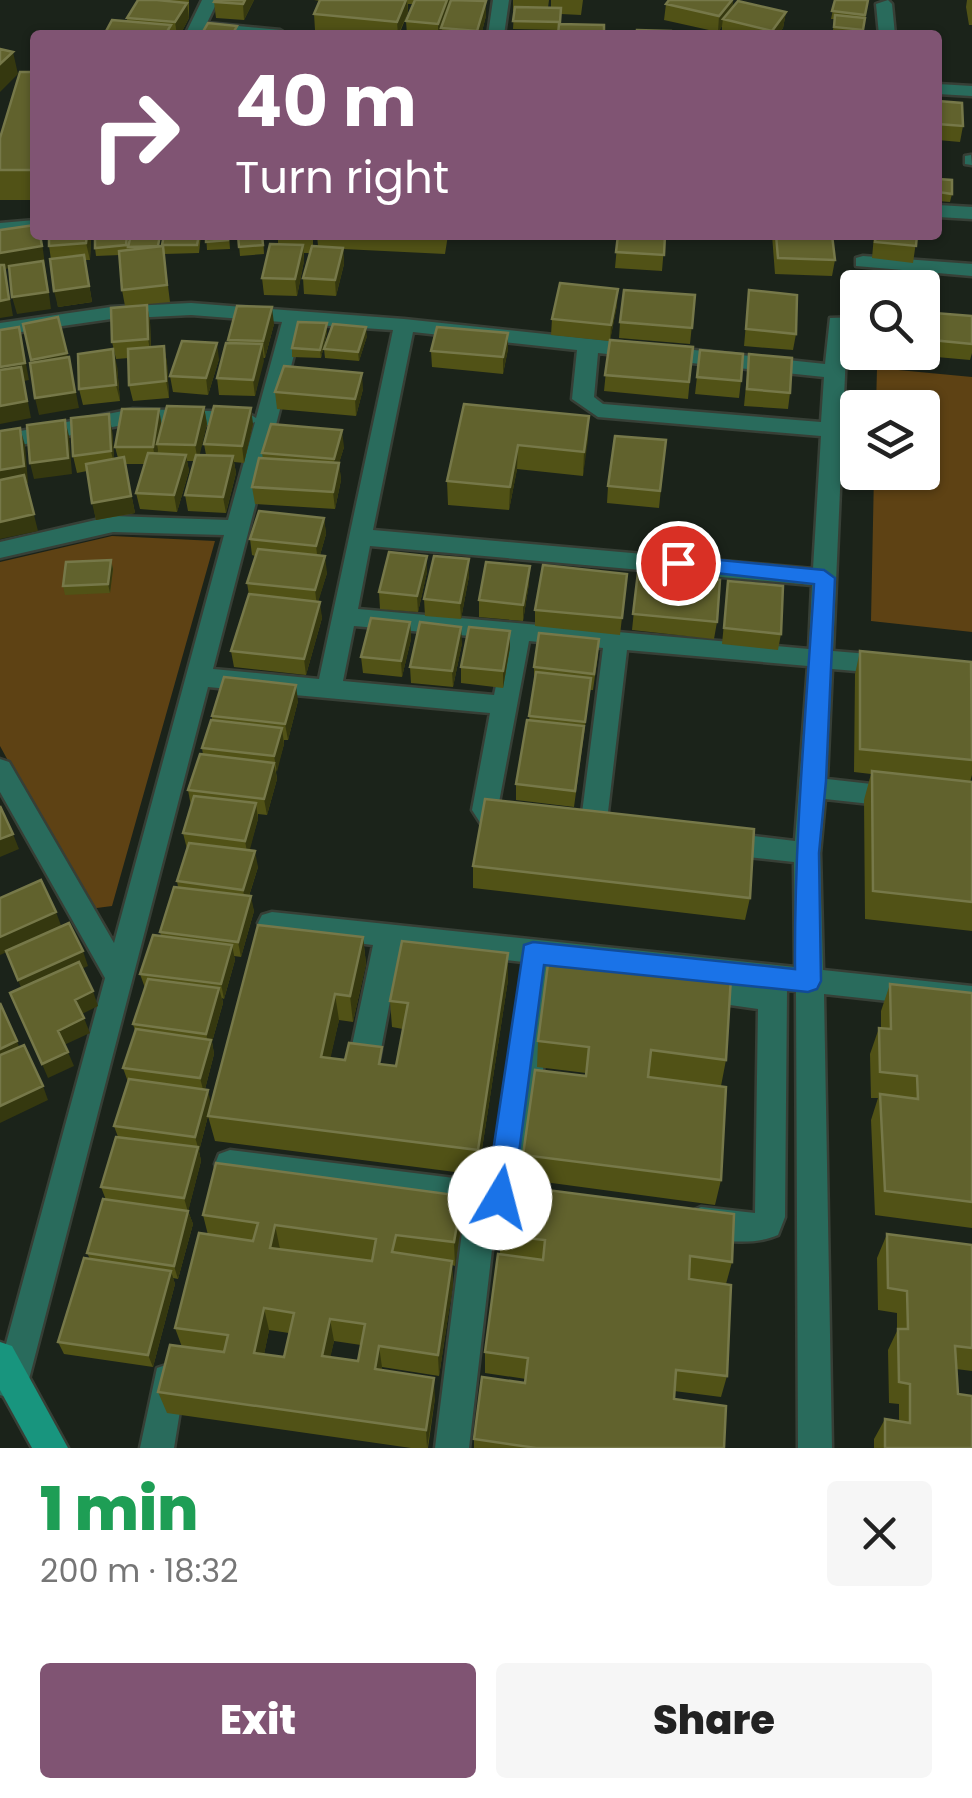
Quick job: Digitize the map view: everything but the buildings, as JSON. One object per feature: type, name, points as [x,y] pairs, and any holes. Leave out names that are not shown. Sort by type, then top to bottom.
[{"type":"street","points":[[195,30],[210,0]]},
{"type":"street","points":[[497,30],[501,0]]},
{"type":"street","points":[[884,4],[887,30]]},
{"type":"street","points":[[942,89],[972,92]]},
{"type":"street","points":[[942,210],[972,213]]},
{"type":"street","points":[[0,229],[30,226]]},
{"type":"street","points":[[862,262],[972,270]]},
{"type":"street","points":[[0,329],[111,312],[191,309],[404,325],[834,372]]},
{"type":"street","points":[[51,1448],[6,1370],[293,318]]},
{"type":"street","points":[[329,690],[404,325]]},
{"type":"street","points":[[588,346],[582,399],[598,410],[831,430]]},
{"type":"street","points":[[814,1448],[815,1243],[806,853],[814,788],[834,372],[840,349]]},
{"type":"street","points":[[0,442],[133,416],[266,419]]},
{"type":"street","points":[[0,550],[113,524],[237,528]]},
{"type":"street","points":[[361,537],[824,578]]},
{"type":"street","points":[[343,616],[914,667]]},
{"type":"street","points":[[518,632],[485,810],[497,820],[528,822]]},
{"type":"street","points":[[591,829],[616,640]]},
{"type":"street","points":[[198,677],[504,705]]},
{"type":"street","points":[[0,768],[117,973]]},
{"type":"street","points":[[814,788],[932,800]]},
{"type":"street","points":[[690,840],[806,853]]},
{"type":"street","points":[[272,923],[533,953],[773,988]]},
{"type":"street","points":[[364,1060],[389,936]]},
{"type":"street","points":[[230,1164],[500,1198],[533,953]]},
{"type":"street","points":[[562,1206],[525,1202],[516,1182],[539,979],[554,974],[773,988],[808,981],[972,998]]},
{"type":"street","points":[[676,1219],[751,1228],[767,1225],[773,988]]},
{"type":"street","points":[[452,1448],[479,1224]]},
{"type":"street","points":[[157,1448],[169,1380]]},
{"type":"shaded area","points":[[877,370],[972,377],[972,632],[871,621],[874,490],[940,490],[940,390],[876,390]]},
{"type":"shaded area","points":[[112,536],[215,541],[112,906],[89,909],[0,746],[0,562]]},
{"type":"route","points":[[500,1198],[533,953],[808,981],[806,853],[814,781],[824,578],[678,563]]}]
